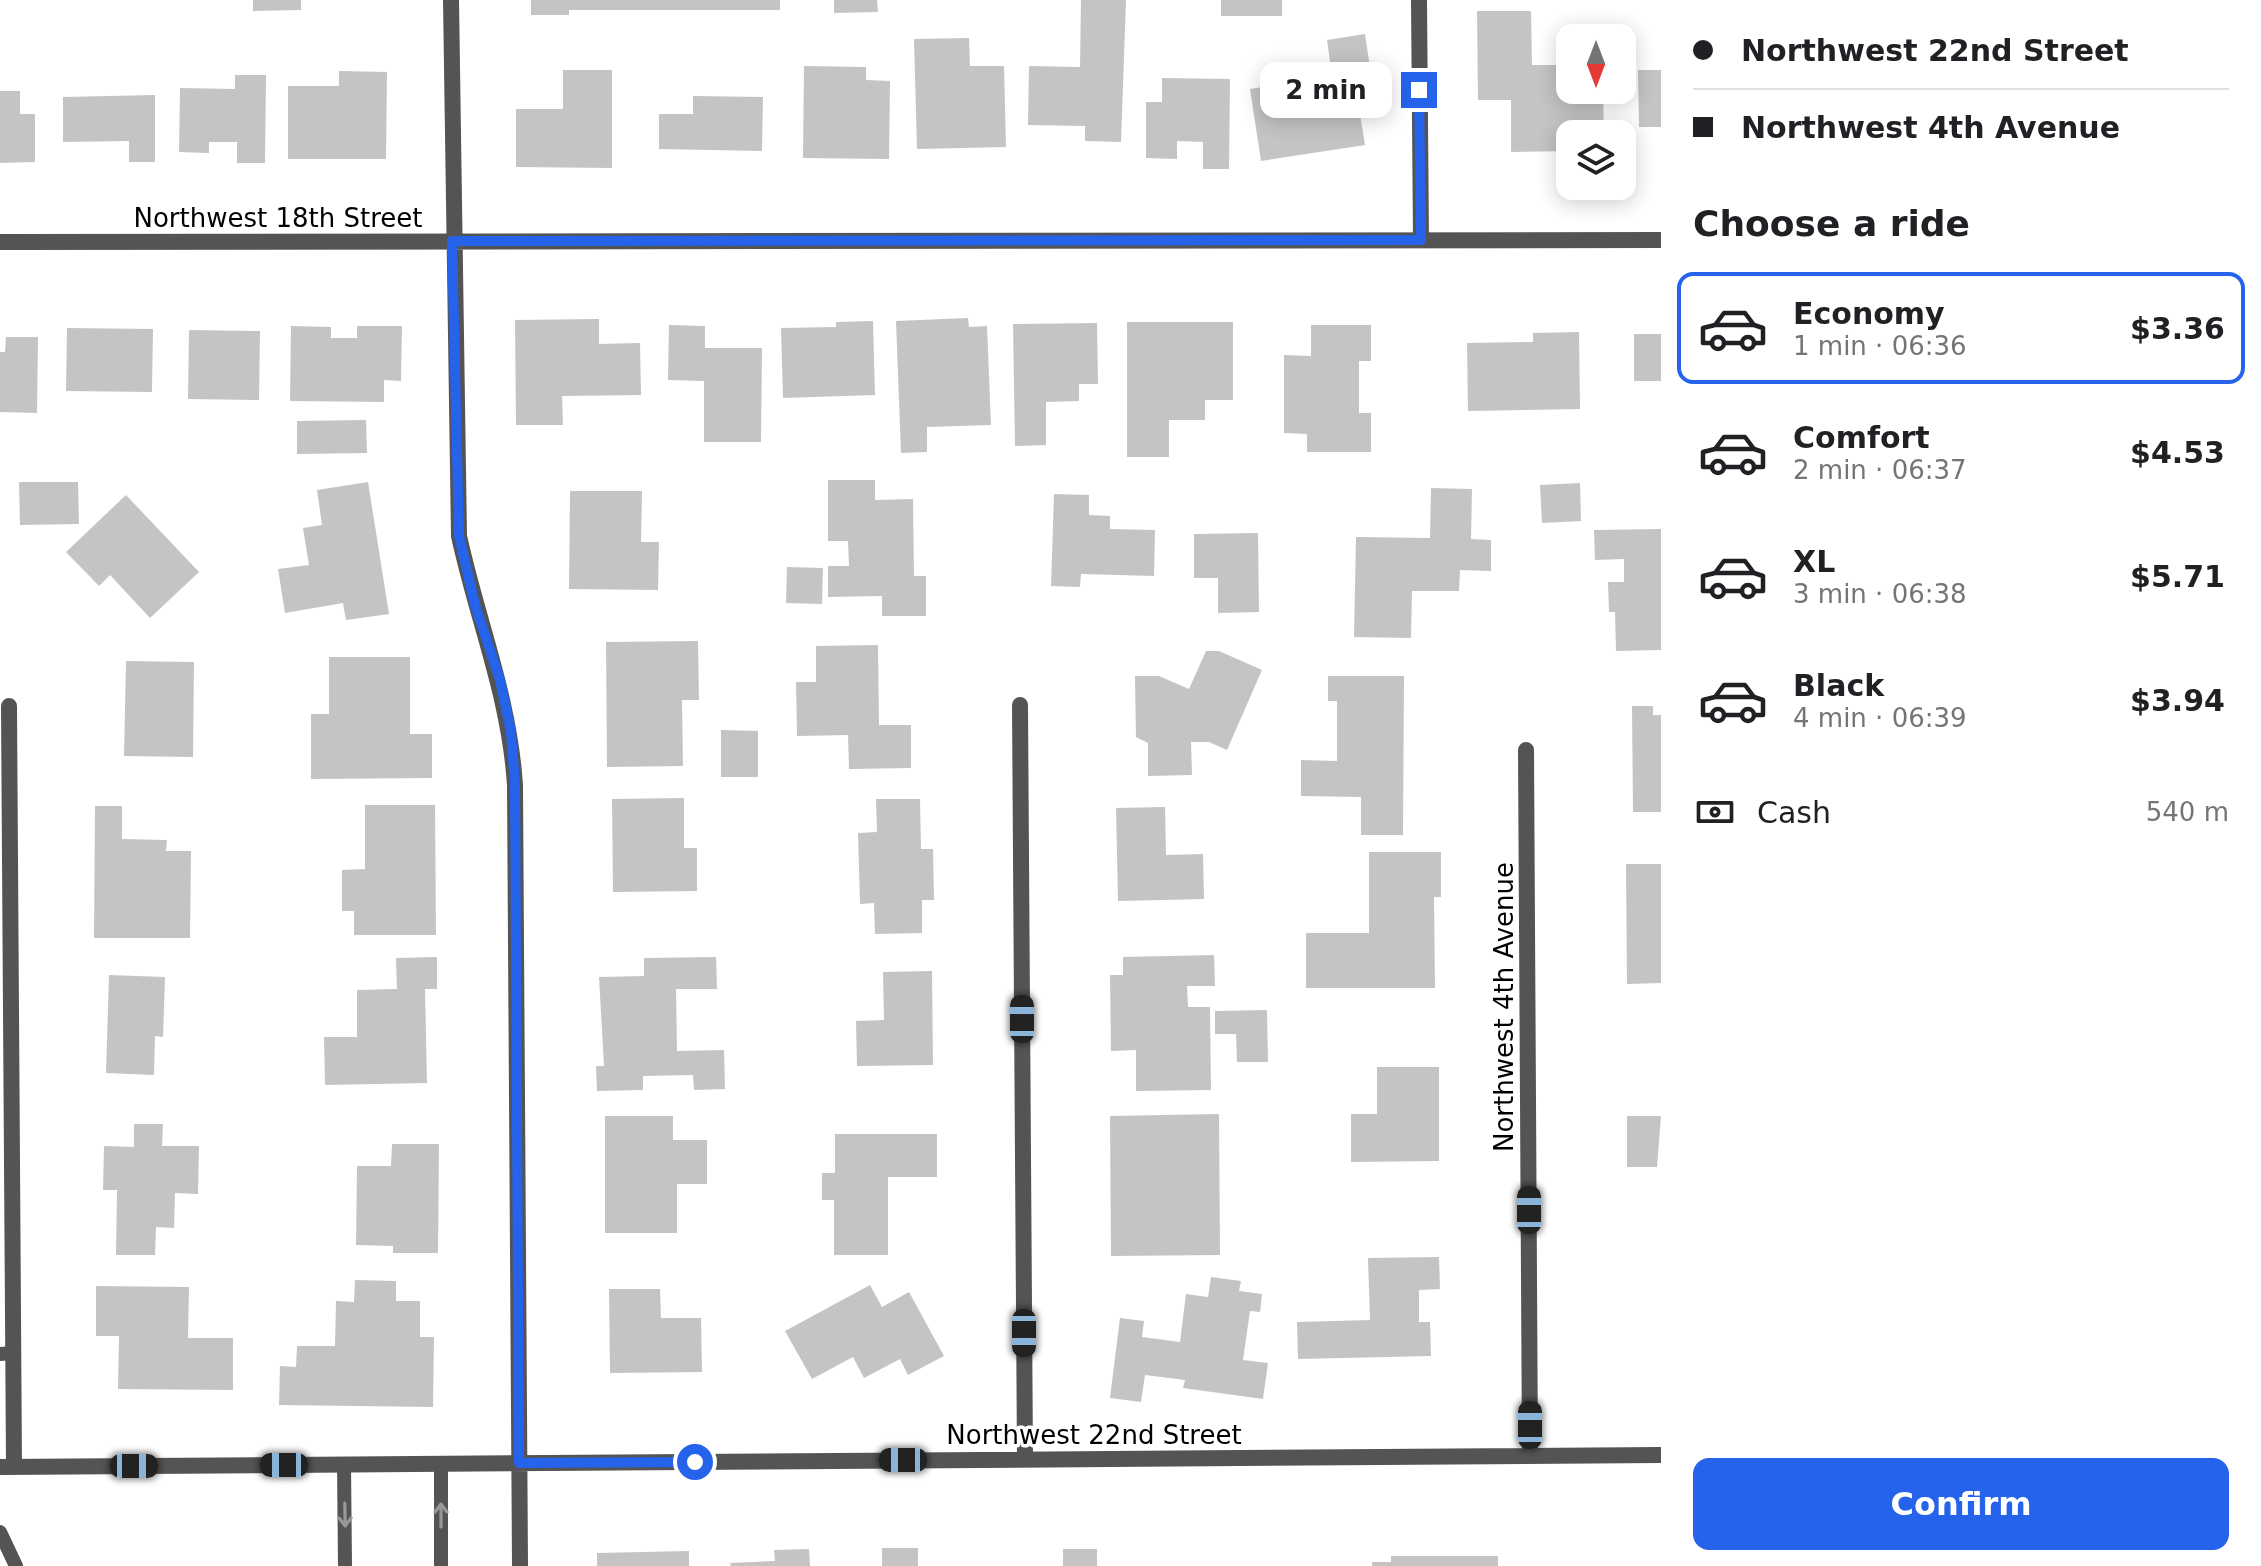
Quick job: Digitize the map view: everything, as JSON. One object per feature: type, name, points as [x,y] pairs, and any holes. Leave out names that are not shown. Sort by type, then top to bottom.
[{"type":"street","points":[[451,0],[452,241],[459,536],[475,605],[500,680],[511,732],[515,785],[520,1566]]},
{"type":"street","points":[[1419,0],[1421,240]]},
{"type":"street","name":"Northwest 18th Street","points":[[0,242],[1661,240]]},
{"type":"street","points":[[1020,705],[1025,1459]]},
{"type":"street","points":[[7,1467],[9,706]]},
{"type":"street","name":"Northwest 4th Avenue","points":[[1526,750],[1530,1455]]},
{"type":"street","name":"Northwest 22nd Street","points":[[7,1467],[1661,1455]]},
{"type":"lane","points":[[441,1463],[441,1566]]},
{"type":"lane","points":[[344,1464],[345,1566]]},
{"type":"lane","points":[[0,1532],[4,1550],[16,1566]]},
{"type":"building","points":[[253,0],[301,0],[301,10],[253,11]]},
{"type":"building","points":[[531,0],[780,0],[780,10],[569,10],[569,15],[531,15]]},
{"type":"building","points":[[834,0],[877,0],[878,12],[834,13]]},
{"type":"building","points":[[1081,0],[1126,0],[1121,142],[1085,141],[1085,126],[1028,125],[1029,66],[1080,67]]},
{"type":"building","points":[[1221,0],[1282,0],[1282,16],[1221,16]]},
{"type":"building","points":[[1477,11],[1531,11],[1532,65],[1556,65],[1556,104],[1603,104],[1604,120],[1556,120],[1556,151],[1511,152],[1511,100],[1478,100]]},
{"type":"building","points":[[1365,34],[1371,74],[1354,77],[1365,145],[1261,161],[1250,89],[1332,76],[1327,40]]},
{"type":"building","points":[[969,38],[970,66],[1004,66],[1006,147],[917,149],[914,39]]},
{"type":"building","points":[[804,66],[866,67],[866,80],[890,81],[889,159],[803,158]]},
{"type":"building","points":[[563,70],[612,70],[612,168],[516,167],[516,109],[563,109]]},
{"type":"building","points":[[1638,70],[1661,70],[1661,127],[1639,127]]},
{"type":"building","points":[[339,71],[387,72],[386,159],[288,159],[288,86],[339,86]]},
{"type":"building","points":[[235,75],[266,75],[265,163],[237,163],[237,142],[209,142],[209,153],[179,152],[180,88],[235,89]]},
{"type":"building","points":[[1162,78],[1230,79],[1229,169],[1203,169],[1203,142],[1177,141],[1177,159],[1146,158],[1146,102],[1162,102]]},
{"type":"building","points":[[0,91],[20,91],[20,114],[35,114],[35,162],[0,163]]},
{"type":"building","points":[[155,95],[155,162],[129,162],[129,141],[63,142],[63,97]]},
{"type":"building","points":[[693,96],[763,97],[762,151],[659,149],[659,114],[693,114]]},
{"type":"building","points":[[968,318],[969,327],[987,326],[991,425],[927,427],[927,452],[901,453],[896,321]]},
{"type":"building","points":[[599,319],[599,344],[640,343],[641,395],[562,396],[563,425],[516,425],[515,320]]},
{"type":"building","points":[[873,321],[875,395],[783,398],[781,328],[836,327],[836,322]]},
{"type":"building","points":[[1127,322],[1233,322],[1233,400],[1205,400],[1205,420],[1169,420],[1169,457],[1127,457]]},
{"type":"building","points":[[1097,323],[1098,384],[1079,384],[1079,401],[1046,402],[1046,445],[1015,446],[1013,324]]},
{"type":"building","points":[[669,325],[705,326],[705,348],[762,348],[761,442],[704,442],[704,381],[668,380]]},
{"type":"building","points":[[1311,325],[1371,325],[1371,361],[1359,361],[1359,413],[1371,413],[1371,452],[1307,452],[1307,434],[1284,433],[1284,355],[1311,356]]},
{"type":"building","points":[[291,326],[331,327],[331,338],[357,338],[357,326],[402,326],[401,381],[384,380],[384,402],[290,401]]},
{"type":"building","points":[[67,328],[153,329],[152,392],[66,391]]},
{"type":"building","points":[[189,330],[260,331],[259,400],[188,399]]},
{"type":"building","points":[[1579,332],[1580,409],[1468,411],[1467,343],[1533,342],[1533,333]]},
{"type":"building","points":[[1634,334],[1661,334],[1661,381],[1634,381]]},
{"type":"building","points":[[6,337],[38,337],[37,413],[0,412],[0,352],[5,352]]},
{"type":"building","points":[[366,420],[367,453],[297,454],[297,421]]},
{"type":"building","points":[[828,480],[875,480],[875,500],[913,499],[914,576],[926,576],[926,616],[882,616],[882,596],[828,597],[828,566],[849,566],[848,541],[828,541]]},
{"type":"building","points":[[19,482],[78,482],[79,524],[20,525]]},
{"type":"building","points":[[368,482],[389,614],[346,620],[343,603],[285,613],[278,569],[309,565],[303,528],[322,525],[317,490]]},
{"type":"building","points":[[1580,483],[1581,521],[1542,523],[1540,485]]},
{"type":"building","points":[[1431,488],[1472,489],[1471,539],[1491,540],[1491,571],[1460,570],[1459,591],[1412,591],[1411,638],[1354,637],[1356,537],[1430,538]]},
{"type":"building","points":[[570,491],[642,491],[641,542],[659,542],[658,590],[569,589]]},
{"type":"building","points":[[1054,494],[1089,495],[1089,515],[1110,516],[1110,529],[1155,530],[1154,576],[1081,574],[1080,587],[1051,586]]},
{"type":"building","points":[[126,495],[199,572],[150,618],[110,575],[99,586],[66,552]]},
{"type":"building","points":[[1661,529],[1661,650],[1616,651],[1615,612],[1609,612],[1608,582],[1624,582],[1624,559],[1595,560],[1594,530]]},
{"type":"building","points":[[1258,533],[1259,612],[1218,613],[1218,578],[1194,578],[1194,534]]},
{"type":"building","points":[[787,567],[823,568],[822,604],[786,603]]},
{"type":"building","points":[[698,641],[699,700],[682,700],[683,766],[607,767],[606,642]]},
{"type":"building","points":[[878,645],[879,725],[911,725],[911,768],[849,769],[848,735],[797,736],[796,682],[816,682],[816,646]]},
{"type":"building","points":[[1206,651],[1219,651],[1262,670],[1227,750],[1209,742],[1191,742],[1192,775],[1148,776],[1148,743],[1136,737],[1135,676],[1159,676],[1189,689]]},
{"type":"building","points":[[329,657],[410,657],[410,734],[432,734],[432,778],[311,779],[311,714],[329,714]]},
{"type":"building","points":[[126,661],[194,662],[193,757],[124,756]]},
{"type":"building","points":[[1328,676],[1404,676],[1403,835],[1361,835],[1361,797],[1301,796],[1301,760],[1337,761],[1337,701],[1328,701]]},
{"type":"building","points":[[1632,706],[1653,706],[1653,715],[1661,715],[1661,812],[1633,812]]},
{"type":"building","points":[[721,730],[758,731],[758,777],[721,777]]},
{"type":"building","points":[[684,798],[684,848],[697,848],[697,891],[613,892],[612,799]]},
{"type":"building","points":[[876,799],[920,799],[921,849],[933,849],[934,900],[922,900],[922,933],[875,934],[874,903],[860,904],[858,833],[877,832]]},
{"type":"building","points":[[365,805],[435,805],[436,935],[354,935],[354,911],[342,911],[342,870],[365,869]]},
{"type":"building","points":[[95,806],[122,806],[122,839],[167,840],[166,851],[191,851],[190,938],[94,938]]},
{"type":"building","points":[[1165,807],[1166,855],[1203,854],[1204,899],[1118,901],[1116,808]]},
{"type":"building","points":[[1369,852],[1441,852],[1441,897],[1434,897],[1435,988],[1306,988],[1306,933],[1369,933]]},
{"type":"building","points":[[1626,864],[1661,864],[1661,983],[1627,984]]},
{"type":"building","points":[[1214,955],[1215,986],[1187,986],[1188,1007],[1210,1007],[1211,1090],[1136,1091],[1136,1050],[1111,1051],[1110,975],[1123,975],[1123,957]]},
{"type":"building","points":[[437,957],[437,989],[425,989],[427,1083],[325,1085],[324,1037],[357,1037],[357,990],[397,989],[396,958]]},
{"type":"building","points":[[716,957],[717,989],[676,989],[677,1051],[724,1050],[725,1089],[694,1090],[693,1075],[643,1076],[643,1090],[597,1091],[596,1066],[604,1066],[599,977],[644,976],[644,958]]},
{"type":"building","points":[[932,971],[933,1065],[857,1066],[856,1021],[884,1020],[883,972]]},
{"type":"building","points":[[109,975],[165,977],[163,1037],[155,1036],[154,1075],[106,1073]]},
{"type":"building","points":[[1267,1010],[1268,1062],[1237,1062],[1236,1034],[1215,1034],[1215,1011]]},
{"type":"building","points":[[1377,1067],[1439,1067],[1439,1161],[1351,1162],[1351,1114],[1377,1114]]},
{"type":"building","points":[[1219,1114],[1220,1255],[1111,1256],[1110,1116]]},
{"type":"building","points":[[605,1116],[673,1116],[673,1140],[707,1140],[707,1184],[677,1184],[677,1233],[605,1233]]},
{"type":"building","points":[[1627,1116],[1661,1116],[1657,1167],[1627,1167]]},
{"type":"building","points":[[134,1124],[163,1124],[162,1146],[199,1146],[198,1194],[175,1193],[174,1228],[156,1227],[155,1255],[116,1255],[117,1190],[103,1190],[104,1146],[134,1147]]},
{"type":"building","points":[[835,1134],[937,1134],[937,1177],[888,1177],[888,1255],[834,1255],[834,1200],[822,1200],[822,1173],[835,1173]]},
{"type":"building","points":[[392,1144],[439,1144],[438,1253],[393,1253],[393,1246],[356,1245],[357,1166],[391,1166]]},
{"type":"building","points":[[1439,1257],[1440,1289],[1419,1290],[1419,1322],[1430,1322],[1431,1356],[1298,1359],[1297,1322],[1370,1320],[1368,1258]]},
{"type":"building","points":[[1211,1277],[1241,1281],[1239,1291],[1262,1294],[1260,1312],[1250,1311],[1243,1360],[1268,1363],[1263,1399],[1183,1388],[1185,1380],[1145,1375],[1141,1402],[1110,1398],[1120,1318],[1144,1321],[1142,1337],[1180,1342],[1186,1294],[1208,1297]]},
{"type":"building","points":[[355,1280],[396,1281],[396,1301],[420,1301],[420,1337],[434,1337],[433,1407],[279,1405],[280,1366],[296,1367],[297,1346],[335,1346],[336,1301],[354,1302]]},
{"type":"building","points":[[870,1285],[882,1307],[909,1292],[944,1356],[908,1375],[900,1359],[864,1378],[853,1357],[812,1379],[785,1331]]},
{"type":"building","points":[[96,1286],[189,1287],[188,1338],[233,1338],[233,1390],[118,1389],[119,1336],[96,1336]]},
{"type":"building","points":[[609,1289],[660,1289],[661,1318],[701,1318],[702,1372],[610,1373]]},
{"type":"building","points":[[882,1548],[918,1548],[918,1566],[882,1566]]},
{"type":"building","points":[[809,1549],[810,1566],[731,1566],[730,1563],[775,1561],[774,1550]]},
{"type":"building","points":[[1063,1549],[1097,1549],[1097,1566],[1063,1566]]},
{"type":"building","points":[[689,1551],[689,1566],[597,1566],[597,1553]]},
{"type":"building","points":[[1391,1556],[1498,1556],[1498,1566],[1372,1566],[1372,1562],[1391,1562]]},
{"type":"route","points":[[695,1462],[519,1463],[515,785],[511,732],[500,680],[475,605],[459,536],[452,241],[1421,240],[1419,90]]}]
